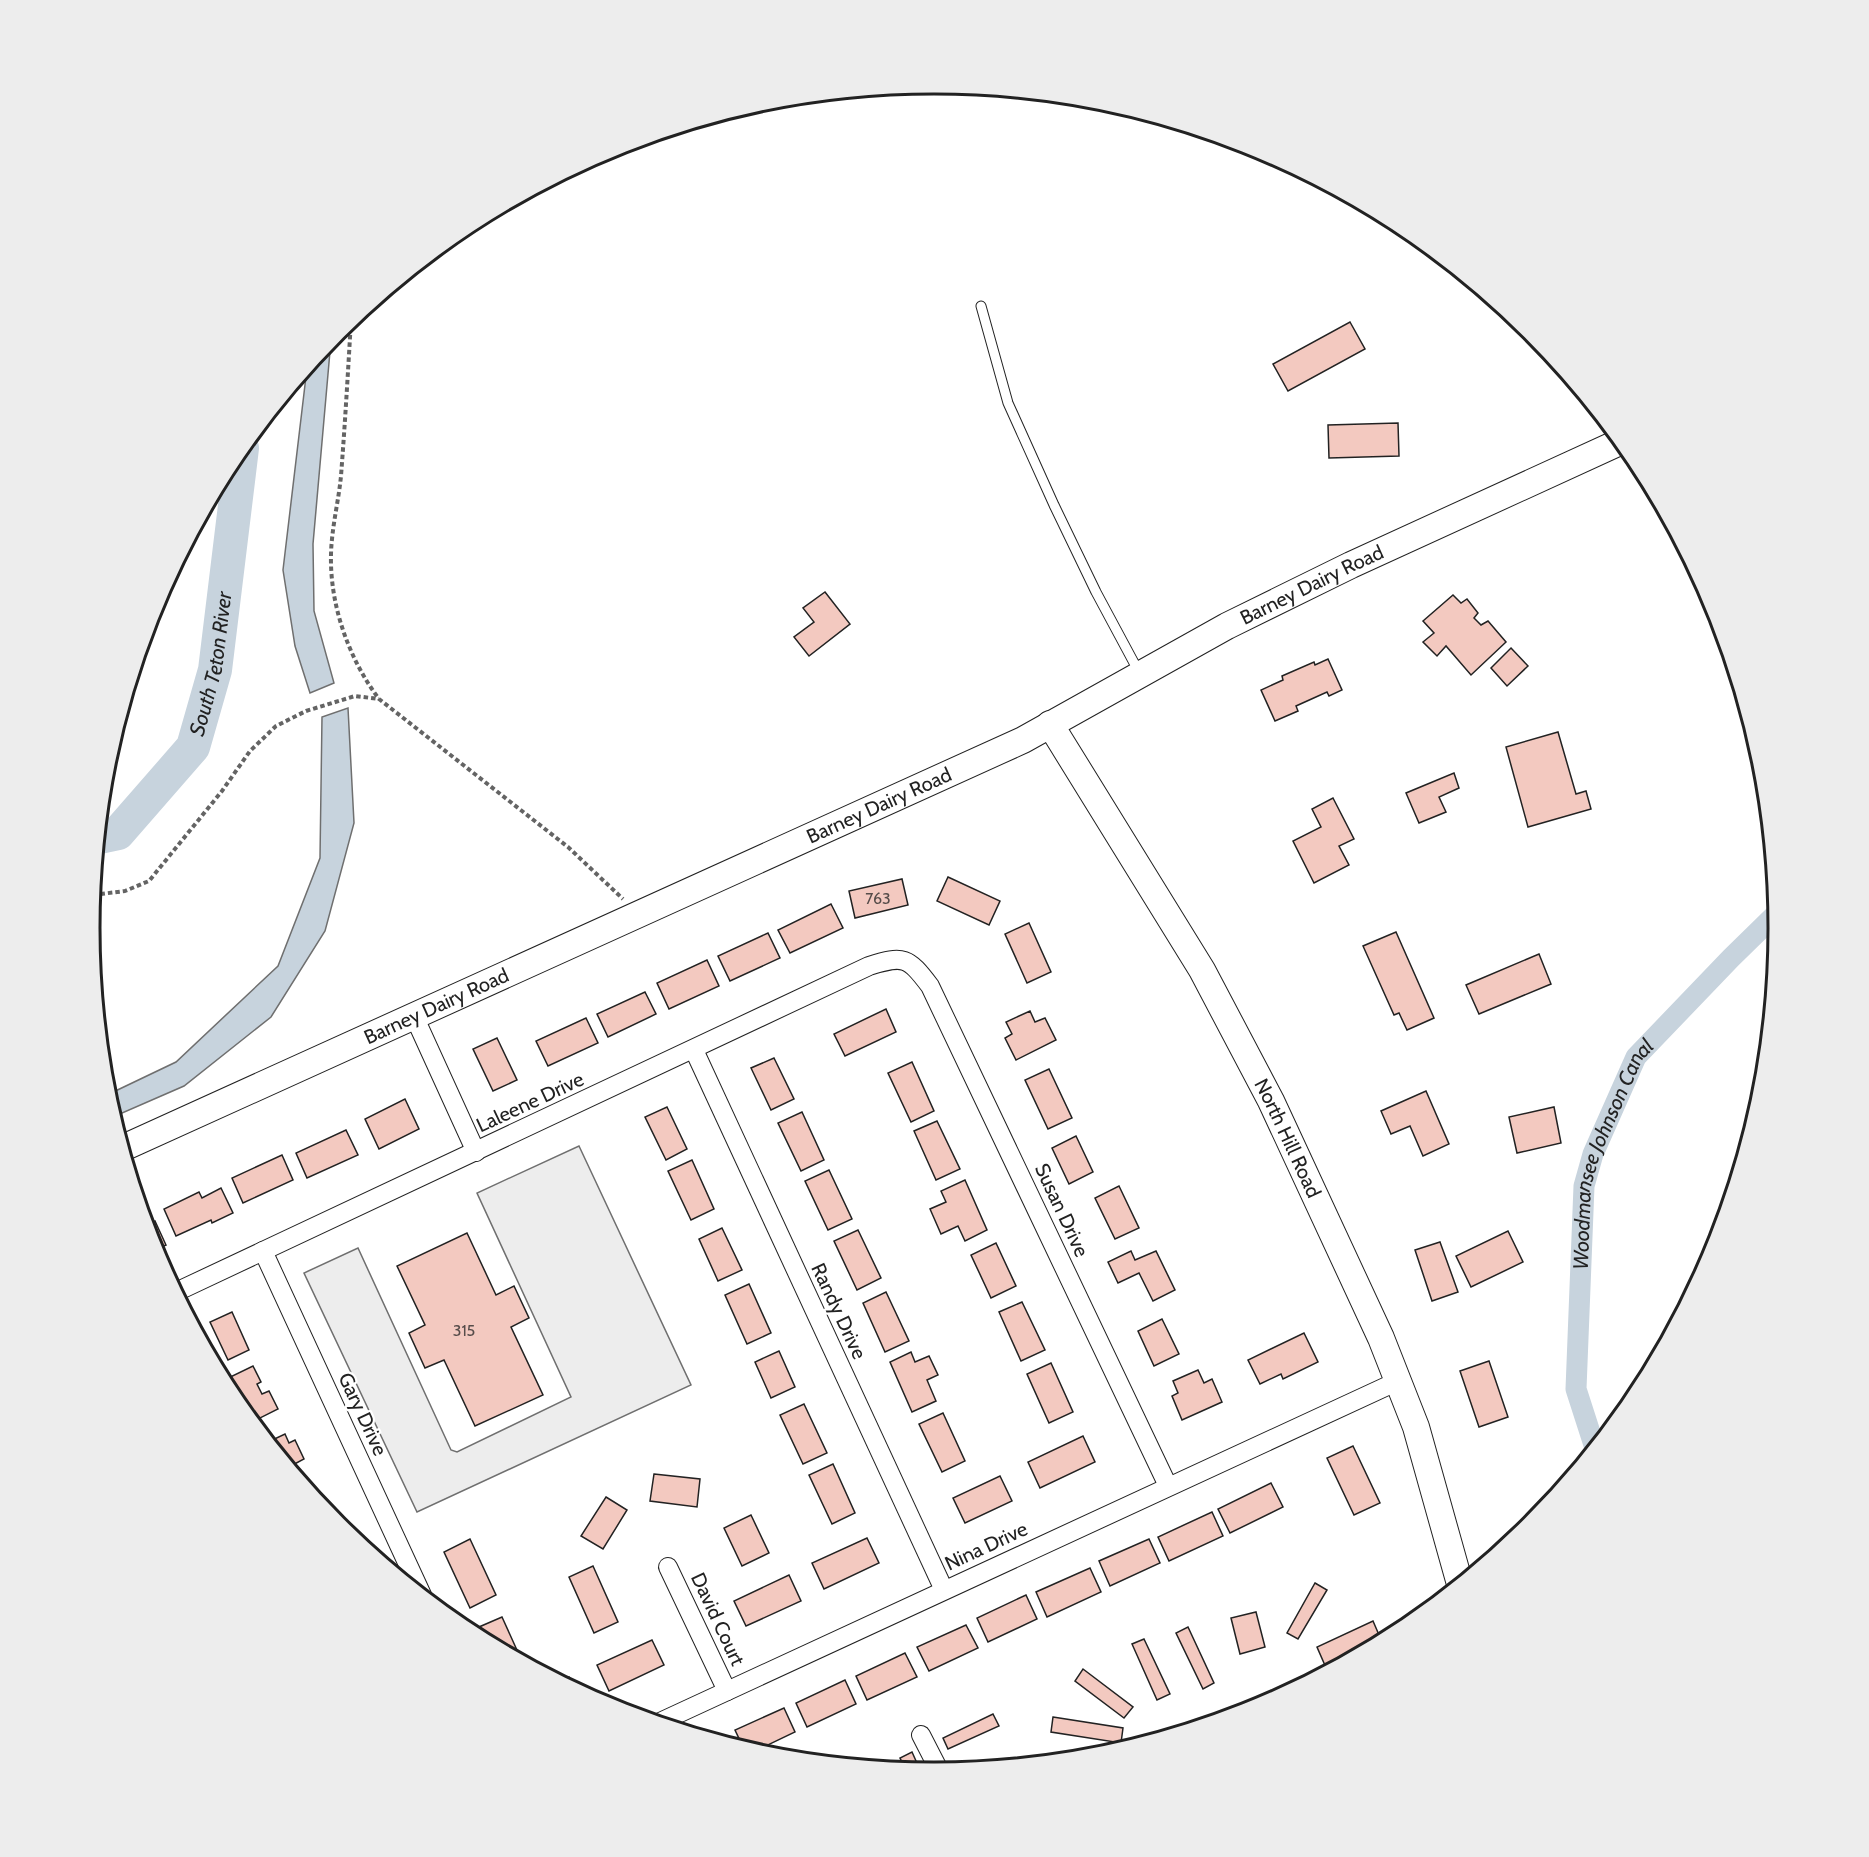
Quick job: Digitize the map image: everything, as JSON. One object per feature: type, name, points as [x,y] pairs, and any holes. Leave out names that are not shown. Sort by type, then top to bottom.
[{"type":"street","name":"Barney Dairy Road","points":[[129,1145],[1002,750],[1227,626],[1351,565],[1613,445]]},
{"type":"street","name":"North Hill Road","points":[[1050,724],[1202,970],[1271,1101],[1381,1338],[1416,1426],[1458,1577]]},
{"type":"street","name":"Laleene Drive","points":[[183,1289],[869,966],[890,960],[905,961]]},
{"type":"street","name":"Susan Drive","points":[[905,961],[915,966],[930,986],[1168,1486]]},
{"type":"street","points":[[414,1016],[476,1152]]},
{"type":"street","name":"Randy Drive","points":[[694,1050],[944,1590]]},
{"type":"street","name":"Gary Drive","points":[[263,1251],[415,1581]]},
{"type":"street","name":"Nina Drive","points":[[668,1719],[1398,1381]]},
{"type":"street","name":"David Court","points":[[668,1567],[727,1691]]},
{"type":"street","points":[[921,1735],[935,1762]]},
{"type":"lane","points":[[981,306],[1008,403],[1096,592],[1140,674]]},
{"type":"path","points":[[350,334],[341,479],[332,542],[333,591],[341,625],[355,659],[379,699],[568,847],[639,914]]},
{"type":"path","points":[[101,894],[125,891],[149,881],[222,791],[250,751],[276,726],[306,711],[355,696],[379,699]]},
{"type":"shaded area","points":[[330,355],[313,544],[314,611],[334,683],[310,693],[295,646],[283,570],[305,381]]},
{"type":"shaded area","points":[[348,708],[354,823],[325,931],[271,1017],[184,1086],[122,1113],[117,1090],[176,1062],[278,966],[320,858],[322,717]]},
{"type":"shaded area","points":[[579,1146],[691,1385],[417,1512],[304,1273],[358,1248],[451,1450],[457,1452],[571,1397],[477,1193]]},
{"type":"building","points":[[1350,322],[1365,349],[1288,391],[1273,364]]},
{"type":"building","points":[[1398,423],[1399,456],[1329,458],[1328,425]]},
{"type":"building","points":[[825,592],[850,624],[809,656],[794,637],[814,622],[803,608]]},
{"type":"building","points":[[1453,595],[1461,603],[1467,599],[1478,613],[1474,618],[1481,625],[1488,621],[1506,642],[1471,675],[1446,646],[1437,656],[1423,642],[1434,633],[1423,621]]},
{"type":"building","points":[[1511,648],[1528,666],[1507,686],[1491,668]]},
{"type":"building","points":[[1328,659],[1342,690],[1329,696],[1327,692],[1296,706],[1298,711],[1275,721],[1261,690],[1283,680],[1282,676],[1314,662],[1315,665]]},
{"type":"building","points":[[1558,732],[1576,794],[1586,791],[1591,809],[1528,827],[1506,747]]},
{"type":"building","points":[[1454,773],[1459,788],[1439,797],[1446,812],[1419,823],[1406,793]]},
{"type":"building","points":[[1333,798],[1354,839],[1339,846],[1349,865],[1314,883],[1293,841],[1321,827],[1312,809]]},
{"type":"building","points":[[948,877],[1000,901],[989,925],[937,901]]},
{"type":"building","points":[[902,879],[908,905],[855,918],[849,891]]},
{"type":"building","points":[[831,904],[843,928],[790,953],[778,930]]},
{"type":"building","points":[[1029,923],[1051,972],[1027,983],[1005,934]]},
{"type":"building","points":[[1396,932],[1434,1018],[1407,1030],[1399,1013],[1394,1015],[1363,946]]},
{"type":"building","points":[[768,933],[780,958],[730,981],[718,956]]},
{"type":"building","points":[[1539,954],[1551,984],[1479,1014],[1466,985]]},
{"type":"building","points":[[707,960],[719,986],[669,1009],[657,983]]},
{"type":"building","points":[[645,992],[656,1014],[608,1037],[597,1014]]},
{"type":"building","points":[[886,1009],[896,1032],[845,1056],[834,1034]]},
{"type":"building","points":[[1030,1011],[1035,1022],[1045,1018],[1056,1040],[1016,1060],[1005,1038],[1012,1034],[1006,1022]]},
{"type":"building","points":[[586,1018],[598,1043],[548,1066],[536,1041]]},
{"type":"building","points":[[497,1038],[517,1080],[493,1091],[473,1049]]},
{"type":"building","points":[[774,1058],[794,1099],[771,1110],[751,1068]]},
{"type":"building","points":[[912,1062],[934,1111],[911,1122],[888,1073]]},
{"type":"building","points":[[1049,1069],[1072,1118],[1048,1129],[1025,1080]]},
{"type":"building","points":[[1426,1091],[1449,1144],[1423,1156],[1410,1126],[1391,1134],[1381,1111]]},
{"type":"building","points":[[405,1099],[419,1129],[379,1149],[365,1119]]},
{"type":"building","points":[[667,1107],[687,1149],[666,1160],[645,1117]]},
{"type":"building","points":[[1554,1107],[1561,1143],[1517,1153],[1509,1117]]},
{"type":"building","points":[[802,1112],[824,1160],[801,1171],[778,1123]]},
{"type":"building","points":[[937,1121],[960,1169],[936,1180],[914,1131]]},
{"type":"building","points":[[346,1130],[358,1155],[307,1178],[296,1153]]},
{"type":"building","points":[[1076,1136],[1093,1172],[1069,1184],[1052,1148]]},
{"type":"building","points":[[282,1155],[293,1180],[243,1203],[232,1178]]},
{"type":"building","points":[[692,1160],[714,1209],[691,1220],[668,1171]]},
{"type":"building","points":[[829,1170],[852,1219],[828,1230],[805,1181]]},
{"type":"building","points":[[965,1180],[987,1230],[965,1241],[958,1226],[941,1234],[930,1209],[946,1202],[941,1191]]},
{"type":"building","points":[[1119,1186],[1139,1228],[1115,1239],[1095,1198]]},
{"type":"building","points":[[221,1188],[233,1213],[176,1236],[164,1209],[199,1192],[202,1198]]},
{"type":"building","points":[[155,1221],[166,1245],[163,1246]]},
{"type":"building","points":[[722,1228],[742,1270],[718,1281],[699,1239]]},
{"type":"building","points":[[858,1230],[881,1278],[857,1290],[834,1241]]},
{"type":"building","points":[[1508,1231],[1523,1262],[1471,1287],[1456,1256]]},
{"type":"building","points":[[467,1233],[496,1295],[514,1286],[529,1318],[511,1327],[543,1395],[475,1426],[444,1360],[425,1368],[409,1333],[425,1325],[397,1266]]},
{"type":"building","points":[[1440,1242],[1458,1292],[1432,1301],[1415,1250]]},
{"type":"building","points":[[996,1243],[1016,1286],[991,1298],[971,1255]]},
{"type":"building","points":[[1131,1251],[1135,1260],[1156,1251],[1175,1290],[1153,1301],[1139,1273],[1118,1283],[1108,1262]]},
{"type":"building","points":[[749,1284],[771,1333],[747,1344],[725,1295]]},
{"type":"building","points":[[886,1292],[909,1341],[885,1352],[863,1303]]},
{"type":"building","points":[[1022,1302],[1045,1350],[1021,1361],[999,1312]]},
{"type":"building","points":[[232,1312],[249,1350],[228,1360],[210,1322]]},
{"type":"building","points":[[1162,1319],[1179,1354],[1154,1366],[1138,1331]]},
{"type":"building","points":[[1304,1333],[1318,1362],[1283,1379],[1281,1374],[1260,1384],[1248,1360]]},
{"type":"building","points":[[779,1351],[795,1387],[771,1398],[755,1362]]},
{"type":"building","points":[[911,1352],[915,1362],[929,1356],[938,1375],[927,1380],[936,1401],[912,1412],[890,1362]]},
{"type":"building","points":[[1489,1361],[1508,1417],[1479,1427],[1460,1371]]},
{"type":"building","points":[[1051,1363],[1073,1412],[1049,1423],[1027,1374]]},
{"type":"building","points":[[253,1366],[261,1382],[257,1384],[262,1394],[269,1391],[278,1409],[260,1418],[231,1376]]},
{"type":"building","points":[[1198,1370],[1204,1383],[1212,1379],[1222,1402],[1182,1420],[1172,1396],[1178,1393],[1173,1381]]},
{"type":"building","points":[[804,1404],[827,1453],[803,1464],[780,1415]]},
{"type":"building","points":[[943,1413],[965,1461],[942,1472],[919,1424]]},
{"type":"building","points":[[285,1434],[289,1443],[295,1440],[304,1459],[295,1464],[275,1439]]},
{"type":"building","points":[[1083,1436],[1095,1462],[1040,1488],[1028,1462]]},
{"type":"building","points":[[1353,1446],[1380,1503],[1354,1515],[1327,1458]]},
{"type":"building","points":[[833,1464],[855,1513],[832,1524],[809,1475]]},
{"type":"building","points":[[654,1474],[700,1479],[697,1507],[650,1501]]},
{"type":"building","points":[[1000,1476],[1012,1501],[965,1523],[953,1498]]},
{"type":"building","points":[[1271,1483],[1283,1507],[1230,1533],[1218,1509]]},
{"type":"building","points":[[606,1497],[627,1510],[603,1549],[581,1536]]},
{"type":"building","points":[[1212,1512],[1223,1536],[1169,1561],[1158,1537]]},
{"type":"building","points":[[751,1515],[769,1553],[742,1566],[724,1528]]},
{"type":"building","points":[[867,1538],[879,1563],[824,1589],[812,1563]]},
{"type":"building","points":[[470,1539],[496,1595],[470,1608],[444,1552]]},
{"type":"building","points":[[1149,1539],[1160,1563],[1110,1586],[1099,1561]]},
{"type":"building","points":[[593,1566],[618,1622],[594,1633],[569,1577]]},
{"type":"building","points":[[1090,1568],[1101,1592],[1047,1617],[1036,1592]]},
{"type":"building","points":[[789,1575],[801,1601],[746,1626],[734,1601]]},
{"type":"building","points":[[1315,1583],[1327,1590],[1298,1639],[1287,1633]]},
{"type":"building","points":[[1026,1595],[1037,1619],[988,1642],[977,1618]]},
{"type":"building","points":[[1256,1612],[1265,1647],[1240,1654],[1231,1618]]},
{"type":"building","points":[[502,1617],[517,1651],[517,1651],[479,1627]]},
{"type":"building","points":[[1373,1621],[1379,1634],[1325,1665],[1317,1647]]},
{"type":"building","points":[[966,1625],[978,1648],[929,1671],[917,1647]]},
{"type":"building","points":[[1188,1627],[1214,1683],[1203,1689],[1176,1633]]},
{"type":"building","points":[[1144,1639],[1170,1694],[1157,1700],[1132,1644]]},
{"type":"building","points":[[652,1640],[664,1665],[609,1691],[597,1665]]},
{"type":"building","points":[[905,1653],[917,1677],[867,1700],[856,1676]]},
{"type":"building","points":[[1083,1669],[1133,1707],[1124,1718],[1075,1681]]},
{"type":"building","points":[[845,1680],[856,1704],[807,1727],[796,1703]]},
{"type":"building","points":[[784,1708],[795,1732],[768,1745],[739,1739],[735,1730]]},
{"type":"building","points":[[993,1714],[999,1726],[948,1749],[943,1738]]},
{"type":"building","points":[[1053,1717],[1123,1728],[1121,1740],[1115,1742],[1051,1732]]},
{"type":"building","points":[[912,1752],[916,1762],[902,1761],[900,1758]]},
{"type":"waterway","name":"South Teton River","points":[[106,835],[118,833],[193,747],[215,670],[240,467]]},
{"type":"waterway","name":"Woodmansee Johnson Canal","points":[[1593,1440],[1576,1389],[1584,1186],[1593,1154],[1636,1057],[1768,922]]}]
